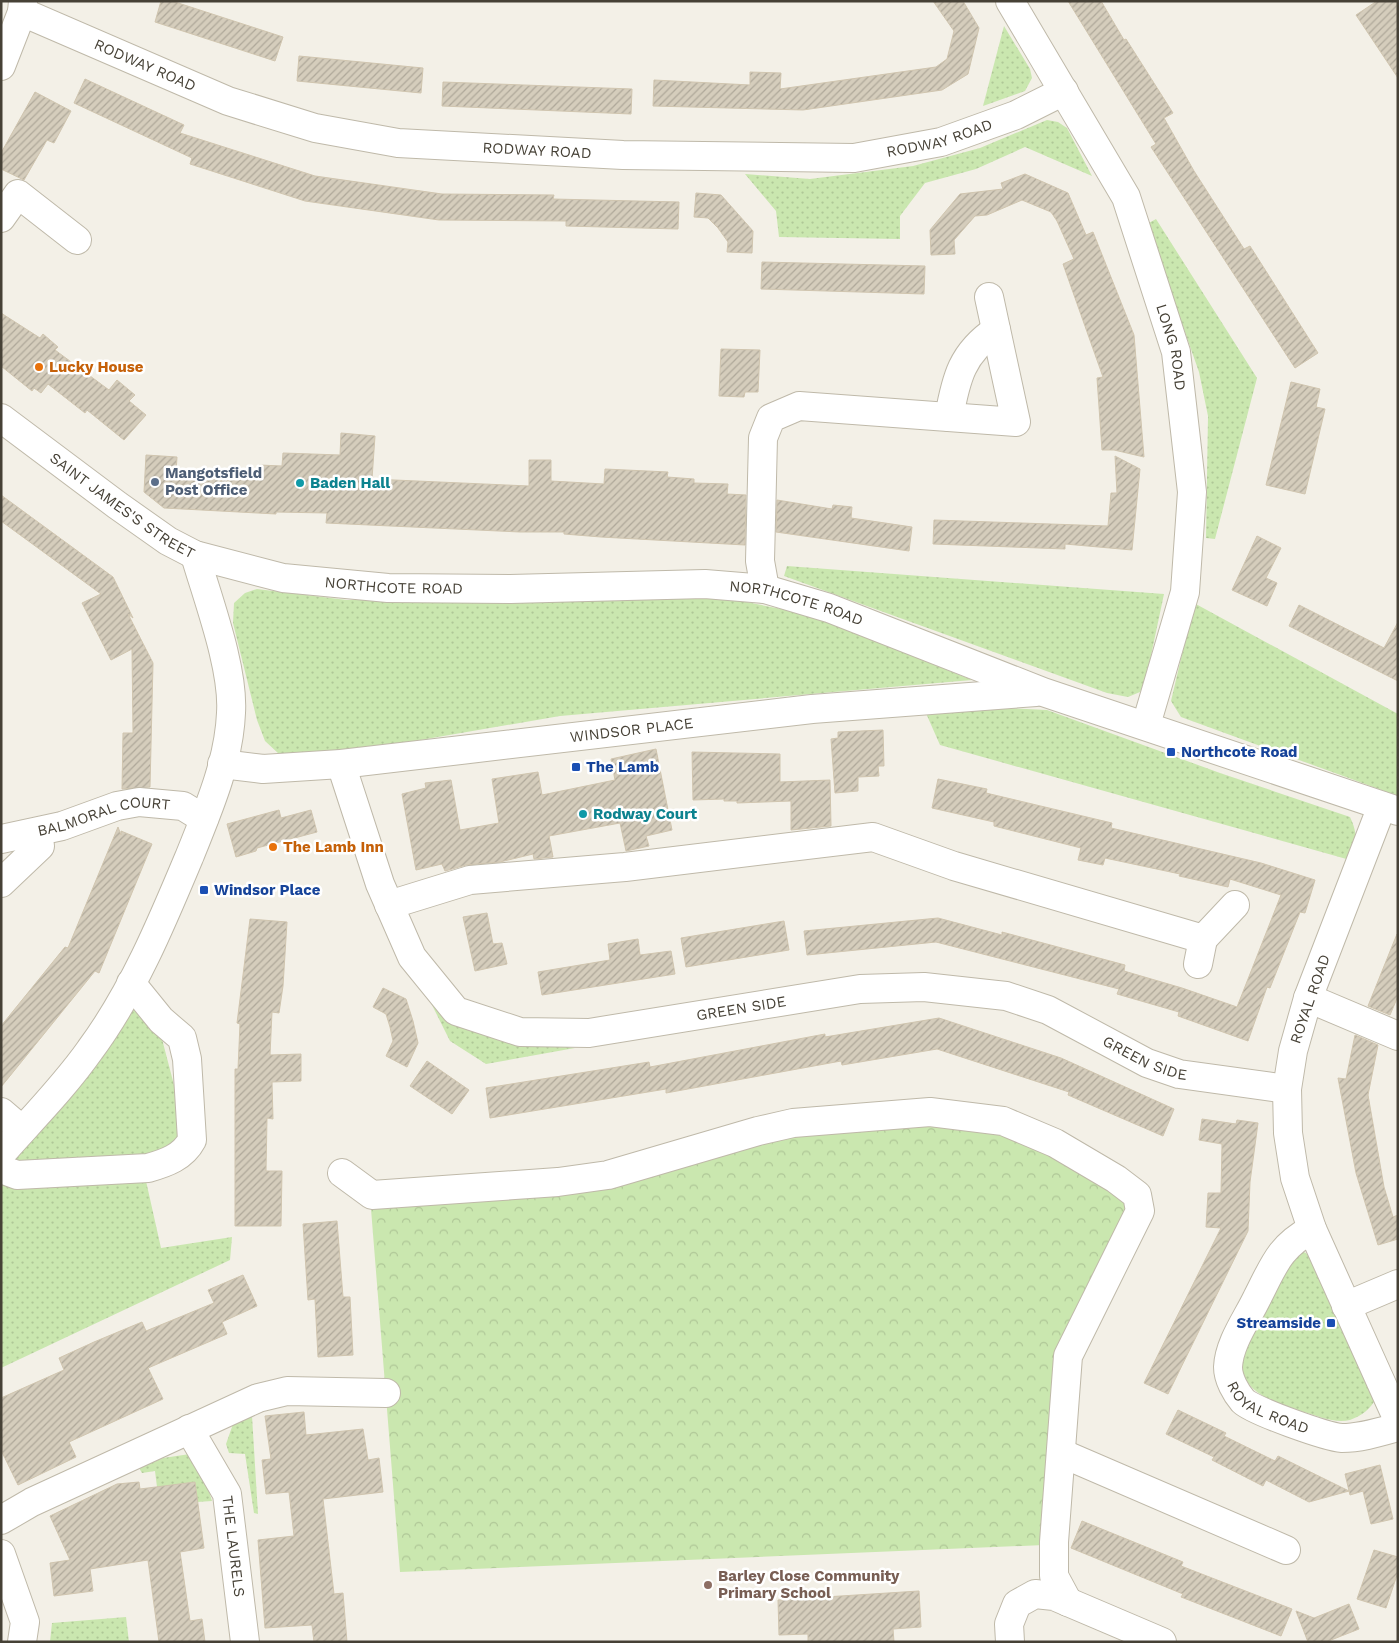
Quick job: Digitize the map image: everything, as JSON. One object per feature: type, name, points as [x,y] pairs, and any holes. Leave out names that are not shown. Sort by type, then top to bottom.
[{"type":"street","name":"LONG ROAD","points":[[1010,1],[1126,198],[1176,352],[1192,492],[1185,592],[1146,725]]},
{"type":"street","name":"RODWAY ROAD","points":[[22,7],[228,101],[315,128],[398,143],[623,155],[854,158],[941,142],[1016,115],[1064,90]]},
{"type":"street","points":[[1,66],[22,7]]},
{"type":"street","points":[[1,218],[18,194],[77,240]]},
{"type":"street","points":[[765,589],[760,561],[763,438],[771,418],[799,406],[1016,422],[989,296]]},
{"type":"street","points":[[949,417],[962,365],[980,341],[996,330]]},
{"type":"street","name":"SAINT JAMES'S STREET","points":[[1,418],[116,505],[168,540],[195,555],[229,677],[231,712],[228,742],[204,820]]},
{"type":"street","name":"NORTHCOTE ROAD","points":[[195,555],[283,578],[388,588],[510,589],[705,584],[765,589],[829,608],[1043,692],[1146,725],[1390,809]]},
{"type":"street","name":"WINDSOR PLACE","points":[[222,764],[262,769],[342,764],[812,709],[1043,692]]},
{"type":"street","name":"GREEN SIDE","points":[[342,764],[380,884],[412,957],[456,1011],[520,1032],[589,1033],[860,989],[924,987],[1006,996],[1023,1001],[1048,1010],[1147,1063],[1179,1074],[1287,1089]]},
{"type":"street","name":"BALMORAL COURT","points":[[1,839],[62,826],[117,806],[139,802],[184,806],[204,820]]},
{"type":"street","name":"ROYAL ROAD","points":[[1390,809],[1308,998],[1293,1051],[1287,1089],[1288,1133],[1295,1178],[1312,1228],[1398,1420]]},
{"type":"street","points":[[1,1154],[90,1050],[131,983],[174,894],[204,820]]},
{"type":"street","points":[[389,905],[470,880],[625,867],[873,837],[1200,952],[1235,905]]},
{"type":"street","points":[[1,883],[40,846]]},
{"type":"street","points":[[1,1169],[17,1175],[148,1168],[166,1163],[186,1151],[192,1140],[187,1060],[182,1038],[161,1020],[131,983]]},
{"type":"street","points":[[1308,998],[1398,1036]]},
{"type":"street","points":[[1,1112],[22,1130]]},
{"type":"street","points":[[342,1174],[372,1195],[549,1182],[608,1175],[758,1131],[793,1124],[930,1112],[1003,1121],[1055,1143],[1116,1179],[1136,1195],[1140,1211],[1068,1356],[1054,1542],[1054,1576],[1068,1602]]},
{"type":"street","name":"ROYAL ROAD","points":[[1312,1228],[1294,1238],[1281,1251],[1270,1272],[1232,1349],[1228,1368],[1231,1383],[1244,1402],[1269,1415],[1341,1438],[1372,1435],[1398,1427]]},
{"type":"street","points":[[1346,1306],[1398,1284]]},
{"type":"street","points":[[1,1520],[32,1502],[258,1398],[287,1391],[386,1392]]},
{"type":"street","name":"THE LAURELS","points":[[189,1430],[227,1494],[244,1642]]},
{"type":"street","points":[[1061,1453],[1286,1550]]},
{"type":"street","points":[[1,1554],[25,1622],[22,1642]]},
{"type":"street","points":[[1010,1642],[1009,1624],[1017,1604],[1035,1594],[1054,1596],[1162,1642]]},
{"type":"green space","points":[[1004,26],[1030,69],[1032,78],[1025,91],[983,106]]},
{"type":"green space","points":[[1047,120],[1058,122],[1067,128],[1092,176],[1025,147],[976,169],[925,183],[900,216],[900,239],[779,237],[776,211],[745,174],[810,179],[913,166],[980,148]]},
{"type":"green space","points":[[1156,219],[1257,378],[1215,539],[1206,538],[1208,416],[1199,372],[1147,224]]},
{"type":"green space","points":[[787,566],[1164,594],[1146,679],[1140,692],[1128,697],[1107,693],[784,576]]},
{"type":"green space","points":[[257,589],[347,600],[716,596],[811,615],[972,680],[560,716],[315,757],[279,754],[265,741],[257,720],[233,623],[234,603],[245,593]]},
{"type":"green space","points":[[1194,603],[1398,714],[1398,796],[1181,717],[1171,701]]},
{"type":"green space","points":[[1005,708],[1047,710],[1220,773],[1350,817],[1356,838],[1350,860],[940,745],[925,711]]},
{"type":"green space","points":[[420,981],[504,1040],[575,1048],[486,1064],[450,1041]]},
{"type":"green space","points":[[134,996],[162,1039],[179,1104],[180,1147],[146,1181],[161,1248],[232,1237],[230,1260],[1,1368],[1,1170],[99,1061]]},
{"type":"green space","points":[[938,1118],[1022,1136],[1137,1202],[1066,1341],[1044,1545],[400,1572],[371,1209],[400,1201],[769,1135]]},
{"type":"green space","points":[[1299,1250],[1306,1253],[1311,1259],[1376,1398],[1365,1412],[1350,1420],[1338,1421],[1327,1419],[1279,1404],[1268,1399],[1249,1385],[1244,1375],[1242,1363],[1244,1348],[1288,1258]]},
{"type":"green space","points":[[252,1416],[258,1514],[254,1513],[245,1454],[229,1453],[226,1444],[233,1424]]},
{"type":"green space","points":[[190,1454],[203,1472],[212,1501],[197,1502],[157,1487],[155,1471],[142,1473],[139,1468],[163,1458]]},
{"type":"green space","points":[[126,1617],[129,1642],[50,1642],[52,1623]]},
{"type":"building","points":[[161,1],[172,1],[283,37],[275,61],[155,22]]},
{"type":"building","points":[[933,1],[963,1],[979,28],[968,74],[942,90],[803,110],[653,106],[654,80],[750,85],[750,72],[781,73],[780,89],[936,67],[947,59],[954,31]]},
{"type":"building","points":[[1068,1],[1101,1],[1124,40],[1126,39],[1173,113],[1164,118],[1194,171],[1244,249],[1250,246],[1318,353],[1295,368],[1151,147],[1156,144]]},
{"type":"building","points":[[1377,1],[1398,1],[1398,78],[1356,15]]},
{"type":"building","points":[[299,56],[423,68],[421,93],[297,81]]},
{"type":"building","points":[[85,79],[184,125],[180,133],[315,176],[442,194],[554,195],[553,199],[679,202],[678,229],[566,226],[566,221],[439,220],[305,201],[190,164],[192,158],[74,103]]},
{"type":"building","points":[[443,82],[632,89],[631,114],[442,106]]},
{"type":"building","points":[[35,92],[71,111],[54,143],[47,140],[24,180],[1,169],[1,153]]},
{"type":"building","points":[[1025,174],[1068,193],[1086,235],[1093,232],[1134,335],[1144,457],[1114,450],[1102,450],[1097,378],[1103,377],[1063,264],[1074,259],[1051,212],[1022,200],[987,215],[975,216],[954,240],[955,254],[931,255],[930,230],[960,194],[1003,189],[1001,183]]},
{"type":"building","points":[[696,193],[721,195],[753,231],[752,253],[727,252],[728,242],[718,228],[708,218],[694,217]]},
{"type":"building","points":[[762,262],[925,266],[924,294],[761,289]]},
{"type":"building","points":[[1,313],[40,338],[43,334],[58,347],[55,350],[109,390],[117,380],[135,395],[129,401],[146,415],[124,440],[87,410],[85,413],[48,384],[41,393],[34,388],[32,391],[1,366]]},
{"type":"building","points":[[721,349],[760,350],[758,392],[745,392],[744,397],[719,396]]},
{"type":"building","points":[[1291,382],[1320,389],[1316,407],[1325,409],[1305,494],[1266,485]]},
{"type":"building","points":[[341,433],[375,436],[372,479],[529,486],[529,460],[551,460],[551,481],[604,484],[605,469],[668,472],[667,477],[694,479],[694,483],[728,484],[727,494],[746,495],[745,545],[601,537],[564,534],[564,532],[520,532],[326,523],[327,513],[276,512],[276,514],[164,508],[144,492],[146,455],[177,457],[176,472],[241,478],[241,473],[259,474],[259,465],[282,466],[283,453],[340,455]]},
{"type":"building","points":[[1115,456],[1140,469],[1132,550],[1065,544],[1065,549],[933,544],[934,520],[1108,526],[1111,493],[1117,493]]},
{"type":"building","points":[[1,495],[113,577],[133,618],[128,614],[153,663],[150,787],[122,789],[123,733],[133,733],[132,649],[111,660],[82,603],[101,594],[1,521]]},
{"type":"building","points":[[777,500],[832,509],[833,505],[852,507],[851,518],[912,527],[909,551],[776,532]]},
{"type":"building","points":[[1257,536],[1281,548],[1266,578],[1277,583],[1267,606],[1232,590]]},
{"type":"building","points":[[1299,605],[1384,648],[1398,622],[1398,681],[1289,626]]},
{"type":"building","points":[[883,730],[884,766],[878,766],[879,776],[858,777],[858,791],[835,793],[831,739],[838,738],[838,732]]},
{"type":"building","name":"Rodway Court","points":[[656,749],[672,830],[646,836],[649,846],[626,851],[620,823],[549,836],[553,857],[534,859],[533,854],[500,862],[466,865],[445,871],[442,864],[416,870],[402,794],[426,788],[425,783],[451,780],[460,830],[499,823],[492,779],[538,772],[542,795],[615,780],[611,759]]},
{"type":"building","points":[[692,752],[780,754],[780,782],[830,780],[831,826],[791,830],[791,801],[737,803],[737,801],[724,801],[724,799],[693,800]]},
{"type":"building","points":[[938,779],[987,789],[986,793],[1112,823],[1111,828],[1261,863],[1315,880],[1305,913],[1300,912],[1270,988],[1267,987],[1248,1041],[1178,1016],[1179,1012],[1117,994],[1119,989],[936,942],[807,955],[804,931],[938,918],[1002,935],[1002,932],[1125,965],[1124,971],[1237,1007],[1281,895],[1230,879],[1228,887],[1179,876],[1180,874],[1105,858],[1103,865],[1078,860],[1081,848],[994,826],[994,822],[932,808]]},
{"type":"building","points":[[279,810],[281,818],[311,810],[317,832],[257,848],[256,851],[236,857],[227,824]]},
{"type":"building","points":[[118,827],[121,835],[121,831],[152,844],[99,973],[95,971],[1,1087],[1,1026],[65,947],[68,948]]},
{"type":"building","points":[[487,913],[493,944],[502,943],[507,964],[475,971],[463,917]]},
{"type":"building","points":[[250,919],[287,922],[283,986],[279,1013],[272,1012],[270,1055],[301,1054],[301,1081],[272,1082],[273,1119],[267,1118],[266,1171],[282,1171],[281,1226],[235,1226],[235,1069],[238,1069],[240,1024],[237,1023]]},
{"type":"building","points":[[784,921],[789,950],[686,967],[681,938]]},
{"type":"building","points":[[1397,934],[1398,996],[1390,1015],[1368,1006]]},
{"type":"building","points":[[638,939],[640,955],[671,951],[675,974],[542,995],[538,972],[610,960],[608,944]]},
{"type":"building","points":[[383,988],[406,999],[413,1021],[418,1043],[407,1067],[386,1056],[393,1041],[390,1027],[386,1014],[373,1007]]},
{"type":"building","points":[[939,1018],[1061,1058],[1174,1109],[1163,1136],[1068,1095],[1069,1092],[937,1049],[842,1065],[841,1061],[666,1093],[666,1089],[490,1118],[486,1088],[649,1062],[650,1067],[825,1034],[825,1037]]},
{"type":"building","points":[[1355,1035],[1378,1045],[1368,1095],[1384,1187],[1393,1217],[1398,1215],[1398,1239],[1378,1245],[1356,1173],[1338,1078],[1346,1079]]},
{"type":"building","points":[[427,1061],[469,1090],[452,1114],[410,1086]]},
{"type":"building","points":[[1202,1119],[1236,1124],[1237,1120],[1258,1123],[1250,1182],[1248,1231],[1168,1394],[1144,1383],[1221,1228],[1206,1227],[1208,1193],[1221,1193],[1222,1144],[1199,1140]]},
{"type":"building","points":[[337,1221],[343,1297],[350,1297],[353,1355],[318,1357],[315,1299],[308,1300],[303,1224]]},
{"type":"building","points":[[243,1275],[257,1306],[222,1322],[227,1334],[148,1368],[163,1399],[69,1442],[76,1457],[18,1485],[1,1450],[1,1398],[64,1370],[59,1358],[94,1342],[142,1322],[146,1331],[214,1303],[208,1290]]},
{"type":"building","points":[[1178,1410],[1226,1433],[1224,1436],[1275,1461],[1278,1456],[1349,1491],[1309,1502],[1266,1480],[1263,1486],[1212,1460],[1214,1457],[1166,1434]]},
{"type":"building","points":[[304,1412],[306,1435],[363,1429],[368,1460],[379,1458],[383,1492],[323,1499],[334,1594],[343,1593],[347,1642],[314,1642],[312,1625],[265,1628],[258,1540],[294,1536],[289,1492],[266,1494],[262,1460],[271,1459],[265,1416]]},
{"type":"building","points":[[1380,1465],[1393,1519],[1371,1524],[1363,1491],[1350,1495],[1345,1474]]},
{"type":"building","points":[[139,1482],[140,1489],[195,1482],[204,1548],[180,1552],[190,1621],[202,1619],[205,1642],[159,1642],[148,1560],[90,1569],[93,1591],[54,1596],[50,1563],[70,1560],[50,1516],[117,1484]]},
{"type":"building","points":[[1082,1521],[1183,1562],[1181,1566],[1292,1609],[1281,1636],[1181,1597],[1183,1594],[1071,1548]]},
{"type":"building","points":[[1374,1550],[1398,1557],[1398,1572],[1386,1608],[1357,1599]]},
{"type":"building","points":[[919,1591],[921,1627],[893,1629],[894,1642],[808,1642],[808,1634],[779,1635],[778,1600]]},
{"type":"building","points":[[1349,1604],[1359,1629],[1326,1642],[1308,1642],[1296,1611],[1314,1618]]},
{"type":"place","name":"Lucky House","points":[[39,367]]},
{"type":"place","name":"Mangotsfield Post Office","points":[[155,482]]},
{"type":"place","name":"Baden Hall","points":[[300,483]]},
{"type":"place","name":"Northcote Road","points":[[1171,752]]},
{"type":"place","name":"The Lamb","points":[[576,767]]},
{"type":"place","name":"Rodway Court","points":[[583,814]]},
{"type":"place","name":"The Lamb Inn","points":[[273,847]]},
{"type":"place","name":"Windsor Place","points":[[204,890]]},
{"type":"place","name":"Streamside","points":[[1331,1323]]},
{"type":"place","name":"Barley Close Community Primary School","points":[[708,1585]]}]
